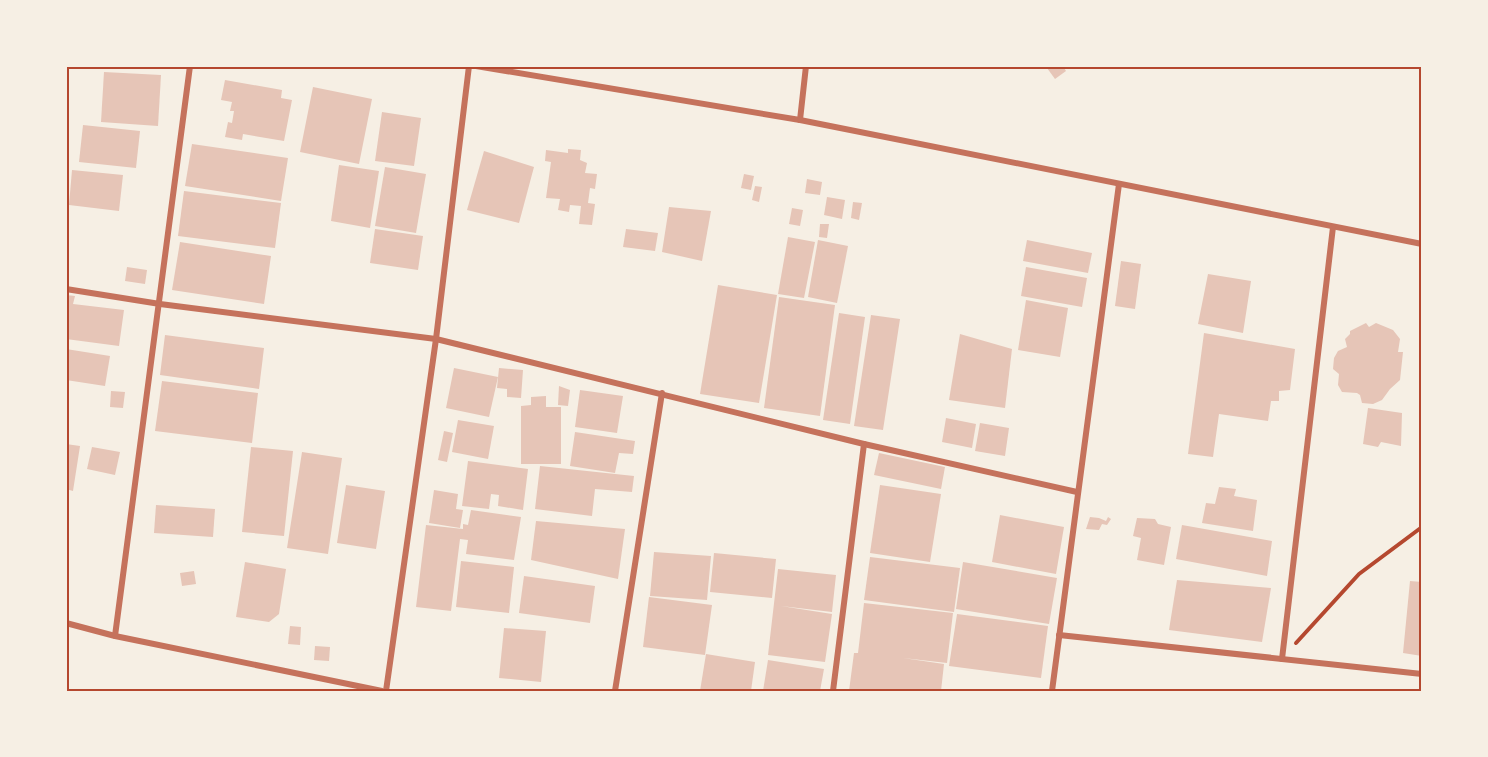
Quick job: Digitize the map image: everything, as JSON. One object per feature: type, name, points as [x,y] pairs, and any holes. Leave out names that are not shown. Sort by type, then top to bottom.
[{"type":"street","points":[[115,636],[190,66]]},
{"type":"street","points":[[66,623],[115,636],[384,691],[436,339],[469,66]]},
{"type":"street","points":[[476,66],[800,120],[1422,244]]},
{"type":"street","points":[[800,120],[806,66]]},
{"type":"street","points":[[1052,691],[1119,184]]},
{"type":"street","points":[[1282,659],[1334,227]]},
{"type":"street","points":[[66,289],[160,304],[436,339],[864,444],[1077,492]]},
{"type":"street","points":[[615,691],[662,393]]},
{"type":"street","points":[[832,691],[864,444]]},
{"type":"street","points":[[1059,635],[1422,674]]},
{"type":"path","points":[[1282,659],[1359,574],[1422,527]]},
{"type":"building","points":[[1063,66],[1066,71],[1055,79],[1047,68]]},
{"type":"building","points":[[104,72],[161,75],[158,126],[101,122]]},
{"type":"building","points":[[225,80],[282,90],[281,98],[292,100],[284,141],[243,134],[242,140],[225,137],[228,122],[232,123],[234,111],[230,111],[232,102],[221,100]]},
{"type":"building","points":[[313,87],[372,99],[359,164],[300,152]]},
{"type":"building","points":[[382,112],[421,118],[414,166],[375,161]]},
{"type":"building","points":[[83,125],[140,131],[136,168],[79,162]]},
{"type":"building","points":[[192,144],[288,158],[281,201],[185,186]]},
{"type":"building","points":[[568,149],[581,150],[580,160],[587,163],[585,173],[597,174],[595,189],[590,188],[588,203],[595,204],[592,225],[579,224],[581,206],[570,205],[569,212],[558,210],[560,199],[546,198],[551,162],[545,161],[546,150],[568,153]]},
{"type":"building","points":[[484,151],[534,167],[519,223],[467,210]]},
{"type":"building","points":[[339,165],[379,171],[370,228],[331,221]]},
{"type":"building","points":[[385,167],[426,174],[416,233],[375,226]]},
{"type":"building","points":[[72,170],[123,175],[119,211],[69,205]]},
{"type":"building","points":[[744,174],[754,176],[751,190],[741,188]]},
{"type":"building","points":[[807,179],[822,182],[820,195],[805,193]]},
{"type":"building","points":[[755,186],[762,187],[759,202],[752,200]]},
{"type":"building","points":[[184,191],[281,203],[275,248],[178,236]]},
{"type":"building","points":[[827,197],[845,200],[842,219],[824,215]]},
{"type":"building","points":[[853,202],[862,203],[859,220],[851,218]]},
{"type":"building","points":[[669,207],[711,211],[702,261],[662,252]]},
{"type":"building","points":[[792,208],[803,210],[800,226],[789,224]]},
{"type":"building","points":[[820,224],[829,224],[827,238],[819,237]]},
{"type":"building","points":[[375,229],[423,236],[418,270],[370,263]]},
{"type":"building","points":[[626,229],[658,233],[655,251],[623,247]]},
{"type":"building","points":[[788,237],[815,242],[804,298],[778,294]]},
{"type":"building","points":[[818,240],[848,246],[837,303],[808,297]]},
{"type":"building","points":[[1027,240],[1092,253],[1088,273],[1023,261]]},
{"type":"building","points":[[180,242],[271,256],[264,304],[172,290]]},
{"type":"building","points":[[1121,261],[1141,264],[1135,309],[1115,306]]},
{"type":"building","points":[[127,267],[147,270],[145,284],[125,281]]},
{"type":"building","points":[[1026,267],[1087,278],[1082,307],[1021,296]]},
{"type":"building","points":[[1208,274],[1251,281],[1243,333],[1198,324]]},
{"type":"building","points":[[718,285],[777,295],[759,403],[700,394]]},
{"type":"building","points":[[66,295],[75,296],[73,304],[124,310],[119,346],[66,339]]},
{"type":"building","points":[[779,297],[835,305],[820,416],[764,408]]},
{"type":"building","points":[[1026,300],[1068,308],[1060,357],[1018,350]]},
{"type":"building","points":[[839,313],[865,317],[850,424],[823,420]]},
{"type":"building","points":[[871,315],[900,319],[883,430],[854,426]]},
{"type":"building","points":[[1366,323],[1369,327],[1376,323],[1393,330],[1400,339],[1398,352],[1403,352],[1400,380],[1382,400],[1373,404],[1362,403],[1357,393],[1342,392],[1338,385],[1339,374],[1333,369],[1334,358],[1338,351],[1347,347],[1345,339],[1350,331]]},
{"type":"building","points":[[1204,333],[1295,349],[1290,390],[1279,391],[1279,401],[1271,401],[1268,421],[1219,414],[1213,457],[1188,454]]},
{"type":"building","points":[[960,334],[1012,349],[1005,408],[949,400]]},
{"type":"building","points":[[165,335],[264,348],[259,389],[160,375]]},
{"type":"building","points":[[66,349],[110,356],[105,386],[66,380]]},
{"type":"building","points":[[454,368],[498,377],[489,417],[446,408]]},
{"type":"building","points":[[499,368],[523,370],[521,398],[507,397],[507,389],[497,388]]},
{"type":"building","points":[[162,381],[258,393],[252,443],[155,431]]},
{"type":"building","points":[[559,386],[570,390],[568,406],[558,405]]},
{"type":"building","points":[[580,390],[623,396],[617,433],[575,427]]},
{"type":"building","points":[[111,391],[125,392],[123,408],[110,407]]},
{"type":"building","points":[[546,396],[546,407],[561,407],[561,464],[521,464],[521,406],[531,405],[531,397]]},
{"type":"building","points":[[1368,408],[1402,413],[1401,446],[1381,442],[1378,447],[1363,444]]},
{"type":"building","points":[[946,418],[976,424],[972,448],[942,442]]},
{"type":"building","points":[[458,420],[494,426],[488,459],[452,452]]},
{"type":"building","points":[[980,423],[1009,428],[1005,456],[975,451]]},
{"type":"building","points":[[444,431],[453,433],[447,462],[438,460]]},
{"type":"building","points":[[575,432],[635,441],[633,454],[619,453],[615,473],[570,466]]},
{"type":"building","points":[[66,444],[80,446],[73,491],[66,489]]},
{"type":"building","points":[[92,447],[120,452],[115,475],[87,469]]},
{"type":"building","points":[[251,447],[293,451],[284,536],[242,532]]},
{"type":"building","points":[[302,452],[342,458],[328,554],[287,548]]},
{"type":"building","points":[[879,453],[945,467],[941,489],[874,475]]},
{"type":"building","points":[[468,461],[528,469],[523,510],[498,506],[499,495],[491,494],[489,509],[462,506]]},
{"type":"building","points":[[540,466],[634,476],[632,492],[595,489],[592,516],[535,509]]},
{"type":"building","points":[[346,485],[385,491],[376,549],[337,543]]},
{"type":"building","points":[[880,485],[941,494],[930,562],[870,553]]},
{"type":"building","points":[[1219,487],[1236,489],[1234,496],[1257,500],[1253,531],[1202,523],[1206,503],[1215,504]]},
{"type":"building","points":[[434,490],[458,494],[456,509],[463,510],[460,528],[429,523]]},
{"type":"building","points":[[156,505],[215,509],[213,537],[154,533]]},
{"type":"building","points":[[471,510],[521,517],[514,560],[466,554],[468,540],[460,539],[451,611],[416,607],[426,525],[463,529],[463,524],[468,525]]},
{"type":"building","points":[[1000,515],[1064,527],[1056,574],[992,562]]},
{"type":"building","points":[[1090,517],[1106,521],[1108,517],[1111,519],[1107,525],[1102,524],[1099,530],[1086,529]]},
{"type":"building","points":[[1137,518],[1155,519],[1158,524],[1171,527],[1164,565],[1137,560],[1141,538],[1133,536]]},
{"type":"building","points":[[536,521],[625,529],[618,579],[531,560]]},
{"type":"building","points":[[1182,525],[1272,541],[1267,576],[1176,559]]},
{"type":"building","points":[[654,552],[711,556],[707,600],[650,596]]},
{"type":"building","points":[[714,553],[776,559],[772,598],[710,592]]},
{"type":"building","points":[[870,557],[960,568],[954,612],[864,600]]},
{"type":"building","points":[[461,561],[514,567],[509,613],[456,607]]},
{"type":"building","points":[[245,562],[286,569],[279,614],[269,622],[236,617]]},
{"type":"building","points":[[963,562],[1057,578],[1049,624],[956,609]]},
{"type":"building","points":[[778,569],[836,575],[832,612],[781,606],[832,614],[825,662],[768,655]]},
{"type":"building","points":[[194,571],[196,584],[182,586],[180,573]]},
{"type":"building","points":[[524,576],[595,586],[590,623],[519,613]]},
{"type":"building","points":[[1177,580],[1271,588],[1262,642],[1169,630]]},
{"type":"building","points":[[1410,581],[1422,582],[1422,656],[1403,653]]},
{"type":"building","points":[[649,597],[712,605],[705,655],[643,647]]},
{"type":"building","points":[[864,603],[953,613],[947,663],[903,658],[944,664],[941,691],[849,691],[854,653],[858,653]]},
{"type":"building","points":[[957,614],[1048,626],[1041,678],[949,666]]},
{"type":"building","points":[[290,626],[301,627],[300,645],[288,644]]},
{"type":"building","points":[[504,628],[546,631],[541,682],[499,678]]},
{"type":"building","points":[[315,646],[330,647],[329,661],[314,660]]},
{"type":"building","points":[[706,654],[755,662],[751,691],[700,691]]},
{"type":"building","points":[[768,660],[824,669],[820,691],[763,691]]}]
